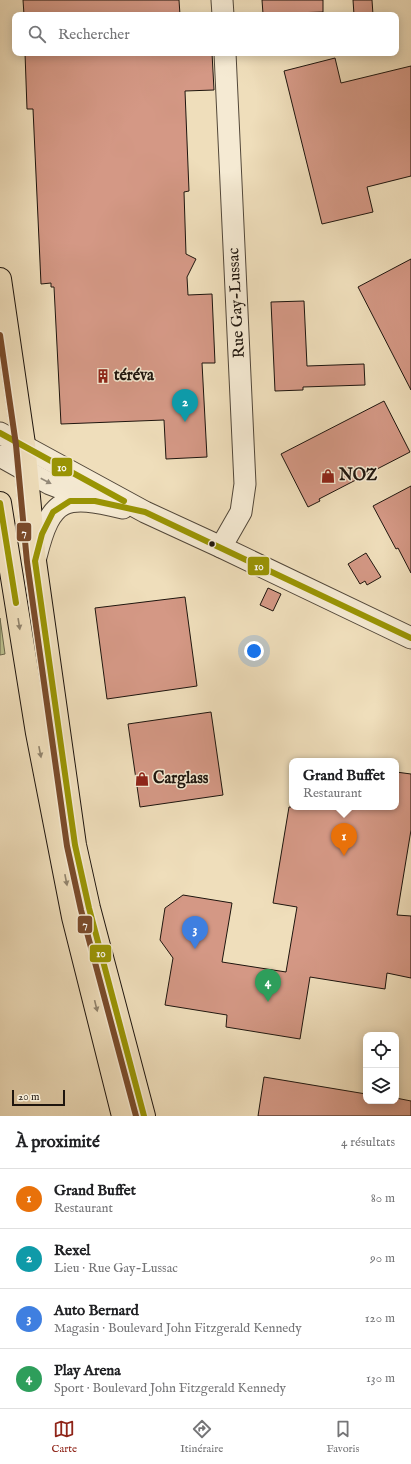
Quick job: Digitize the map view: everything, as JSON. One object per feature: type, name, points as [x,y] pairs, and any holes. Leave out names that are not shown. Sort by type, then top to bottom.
[{"type":"main road","points":[[0,279],[24,444],[35,561],[75,845],[89,908],[144,1116]]},
{"type":"main road","points":[[0,503],[38,741],[73,917],[123,1116]]},
{"type":"street","points":[[222,0],[223,12]]},
{"type":"street","name":"Rue Gay-Lussac","points":[[221,547],[241,512],[245,484],[225,56]]},
{"type":"street","points":[[0,433],[24,444],[145,512],[411,638]]},
{"type":"street","points":[[0,456],[50,484],[95,501],[145,512]]},
{"type":"street","points":[[35,561],[42,534],[48,519],[53,512],[70,501],[95,501]]},
{"type":"green space","points":[[0,618],[5,654],[0,655]]},
{"type":"building","points":[[23,0],[179,0],[180,12],[24,12]]},
{"type":"building","points":[[262,0],[323,0],[323,12],[263,12]]},
{"type":"building","points":[[353,0],[372,0],[373,12],[354,12]]},
{"type":"building","points":[[25,56],[212,56],[214,90],[185,91],[189,191],[184,192],[186,254],[196,259],[187,277],[188,295],[212,294],[215,363],[202,363],[207,457],[166,459],[164,420],[61,424],[54,287],[51,287],[51,283],[41,284],[33,109],[27,109]]},
{"type":"building","points":[[335,58],[341,83],[411,66],[411,176],[367,187],[373,212],[322,224],[284,71]]},
{"type":"building","points":[[411,259],[411,390],[358,287]]},
{"type":"building","points":[[304,301],[307,366],[364,364],[365,385],[303,387],[303,390],[275,391],[271,302]]},
{"type":"building","name":"NOZ","points":[[384,401],[410,452],[319,499],[320,501],[308,507],[281,454]]},
{"type":"building","points":[[411,486],[411,573],[398,548],[396,549],[373,506]]},
{"type":"building","points":[[366,553],[381,577],[367,585],[365,581],[360,584],[348,564]]},
{"type":"building","points":[[268,588],[281,594],[273,611],[260,605]]},
{"type":"building","points":[[185,597],[197,686],[107,699],[95,608]]},
{"type":"building","points":[[211,712],[223,795],[140,807],[128,724]]},
{"type":"building","points":[[399,772],[411,774],[411,830],[397,915],[411,916],[411,978],[387,973],[385,989],[310,977],[300,1039],[226,1027],[227,1015],[165,1005],[173,958],[160,940],[165,908],[183,895],[232,903],[222,962],[286,972],[297,907],[273,903],[289,807],[289,810],[399,810]]},
{"type":"building","points":[[264,1077],[363,1094],[363,1104],[399,1104],[399,1099],[411,1101],[411,1116],[258,1116]]},
{"type":"transit line","name":"7","points":[[0,335],[16,445],[27,562],[67,846],[81,910],[136,1116]]},
{"type":"transit line","name":"10","points":[[0,433],[124,501]]},
{"type":"transit line","name":"10","points":[[144,1116],[89,908],[75,845],[35,561],[42,534],[53,512],[70,501],[95,501],[145,512],[411,638]]},
{"type":"transit line","name":"10","points":[[0,503],[16,603]]},
{"type":"place","name":"téréva","points":[[103,376]]},
{"type":"place","name":"Rexel","points":[[185,422]]},
{"type":"place","name":"NOZ","points":[[328,476]]},
{"type":"place","name":"Carglass","points":[[142,779]]},
{"type":"place","name":"Grand Buffet","points":[[344,856]]},
{"type":"place","name":"Auto Bernard","points":[[195,949]]},
{"type":"place","name":"Play Arena","points":[[268,1002]]}]
